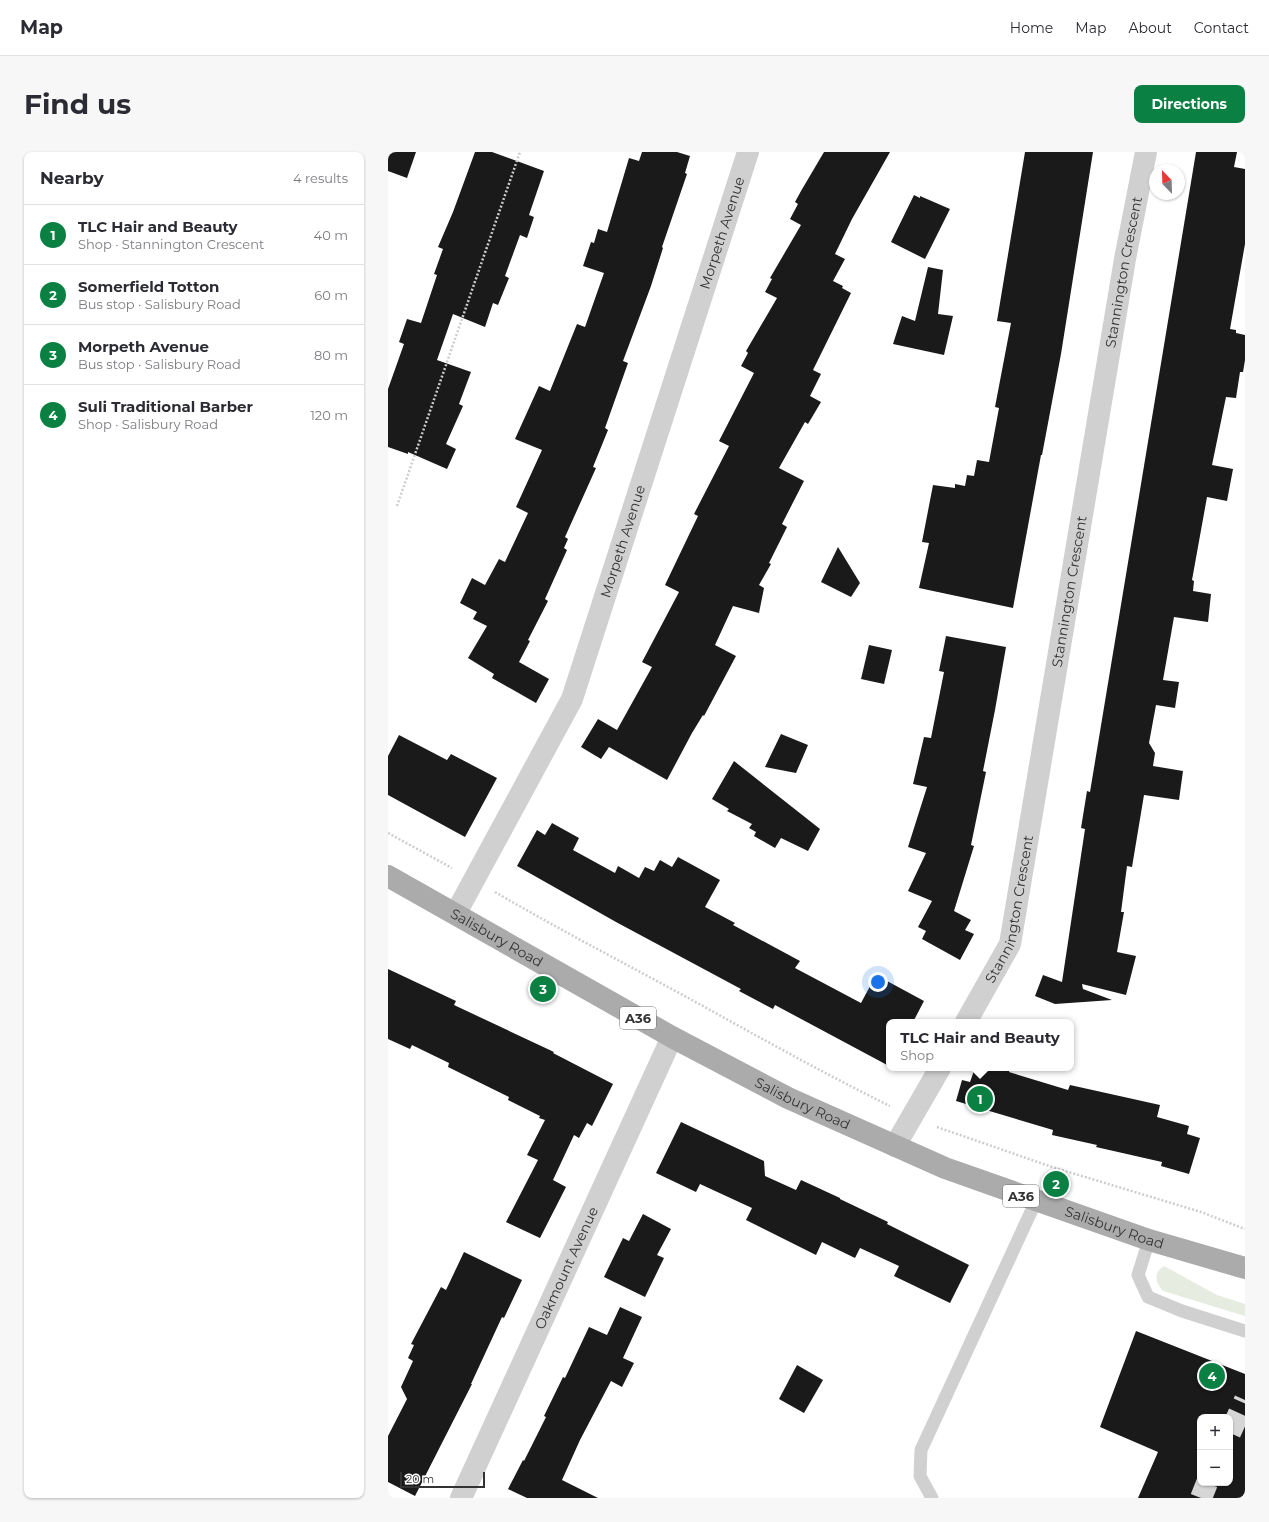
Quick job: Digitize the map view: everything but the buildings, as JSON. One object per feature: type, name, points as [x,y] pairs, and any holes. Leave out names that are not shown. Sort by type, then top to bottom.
[{"type":"main road","name":"Salisbury Road","points":[[388,876],[456,913],[672,1037],[788,1098],[945,1168],[1149,1240],[1245,1268]]},
{"type":"street","name":"Morpeth Avenue","points":[[456,913],[572,699],[748,152]]},
{"type":"street","name":"Stannington Crescent","points":[[968,1019],[1010,944],[1125,259],[1146,152]]},
{"type":"street","name":"Oakmount Avenue","points":[[461,1498],[672,1037]]},
{"type":"street","points":[[895,1146],[938,1071]]},
{"type":"lane","points":[[932,1498],[920,1476],[921,1450],[1036,1201]]},
{"type":"lane","points":[[1149,1240],[1138,1275],[1148,1297],[1182,1311],[1245,1331]]},
{"type":"path","points":[[397,506],[520,152]]},
{"type":"path","points":[[388,833],[474,879],[583,942],[776,1047],[848,1085],[941,1129],[1045,1165],[1201,1212],[1245,1229]]},
{"type":"shaded area","points":[[1164,1266],[1217,1295],[1245,1304],[1245,1316],[1163,1291],[1156,1278],[1160,1269]]},
{"type":"tunnel","points":[[1233,1426],[1245,1400]]},
{"type":"tunnel","points":[[1201,1498],[1206,1486]]},
{"type":"place","name":"Morpeth Avenue","points":[[543,989]]},
{"type":"place","name":"TLC Hair and Beauty","points":[[980,1099]]},
{"type":"place","name":"Somerfield Totton","points":[[1056,1184]]},
{"type":"place","name":"Suli Traditional Barber","points":[[1212,1376]]}]
